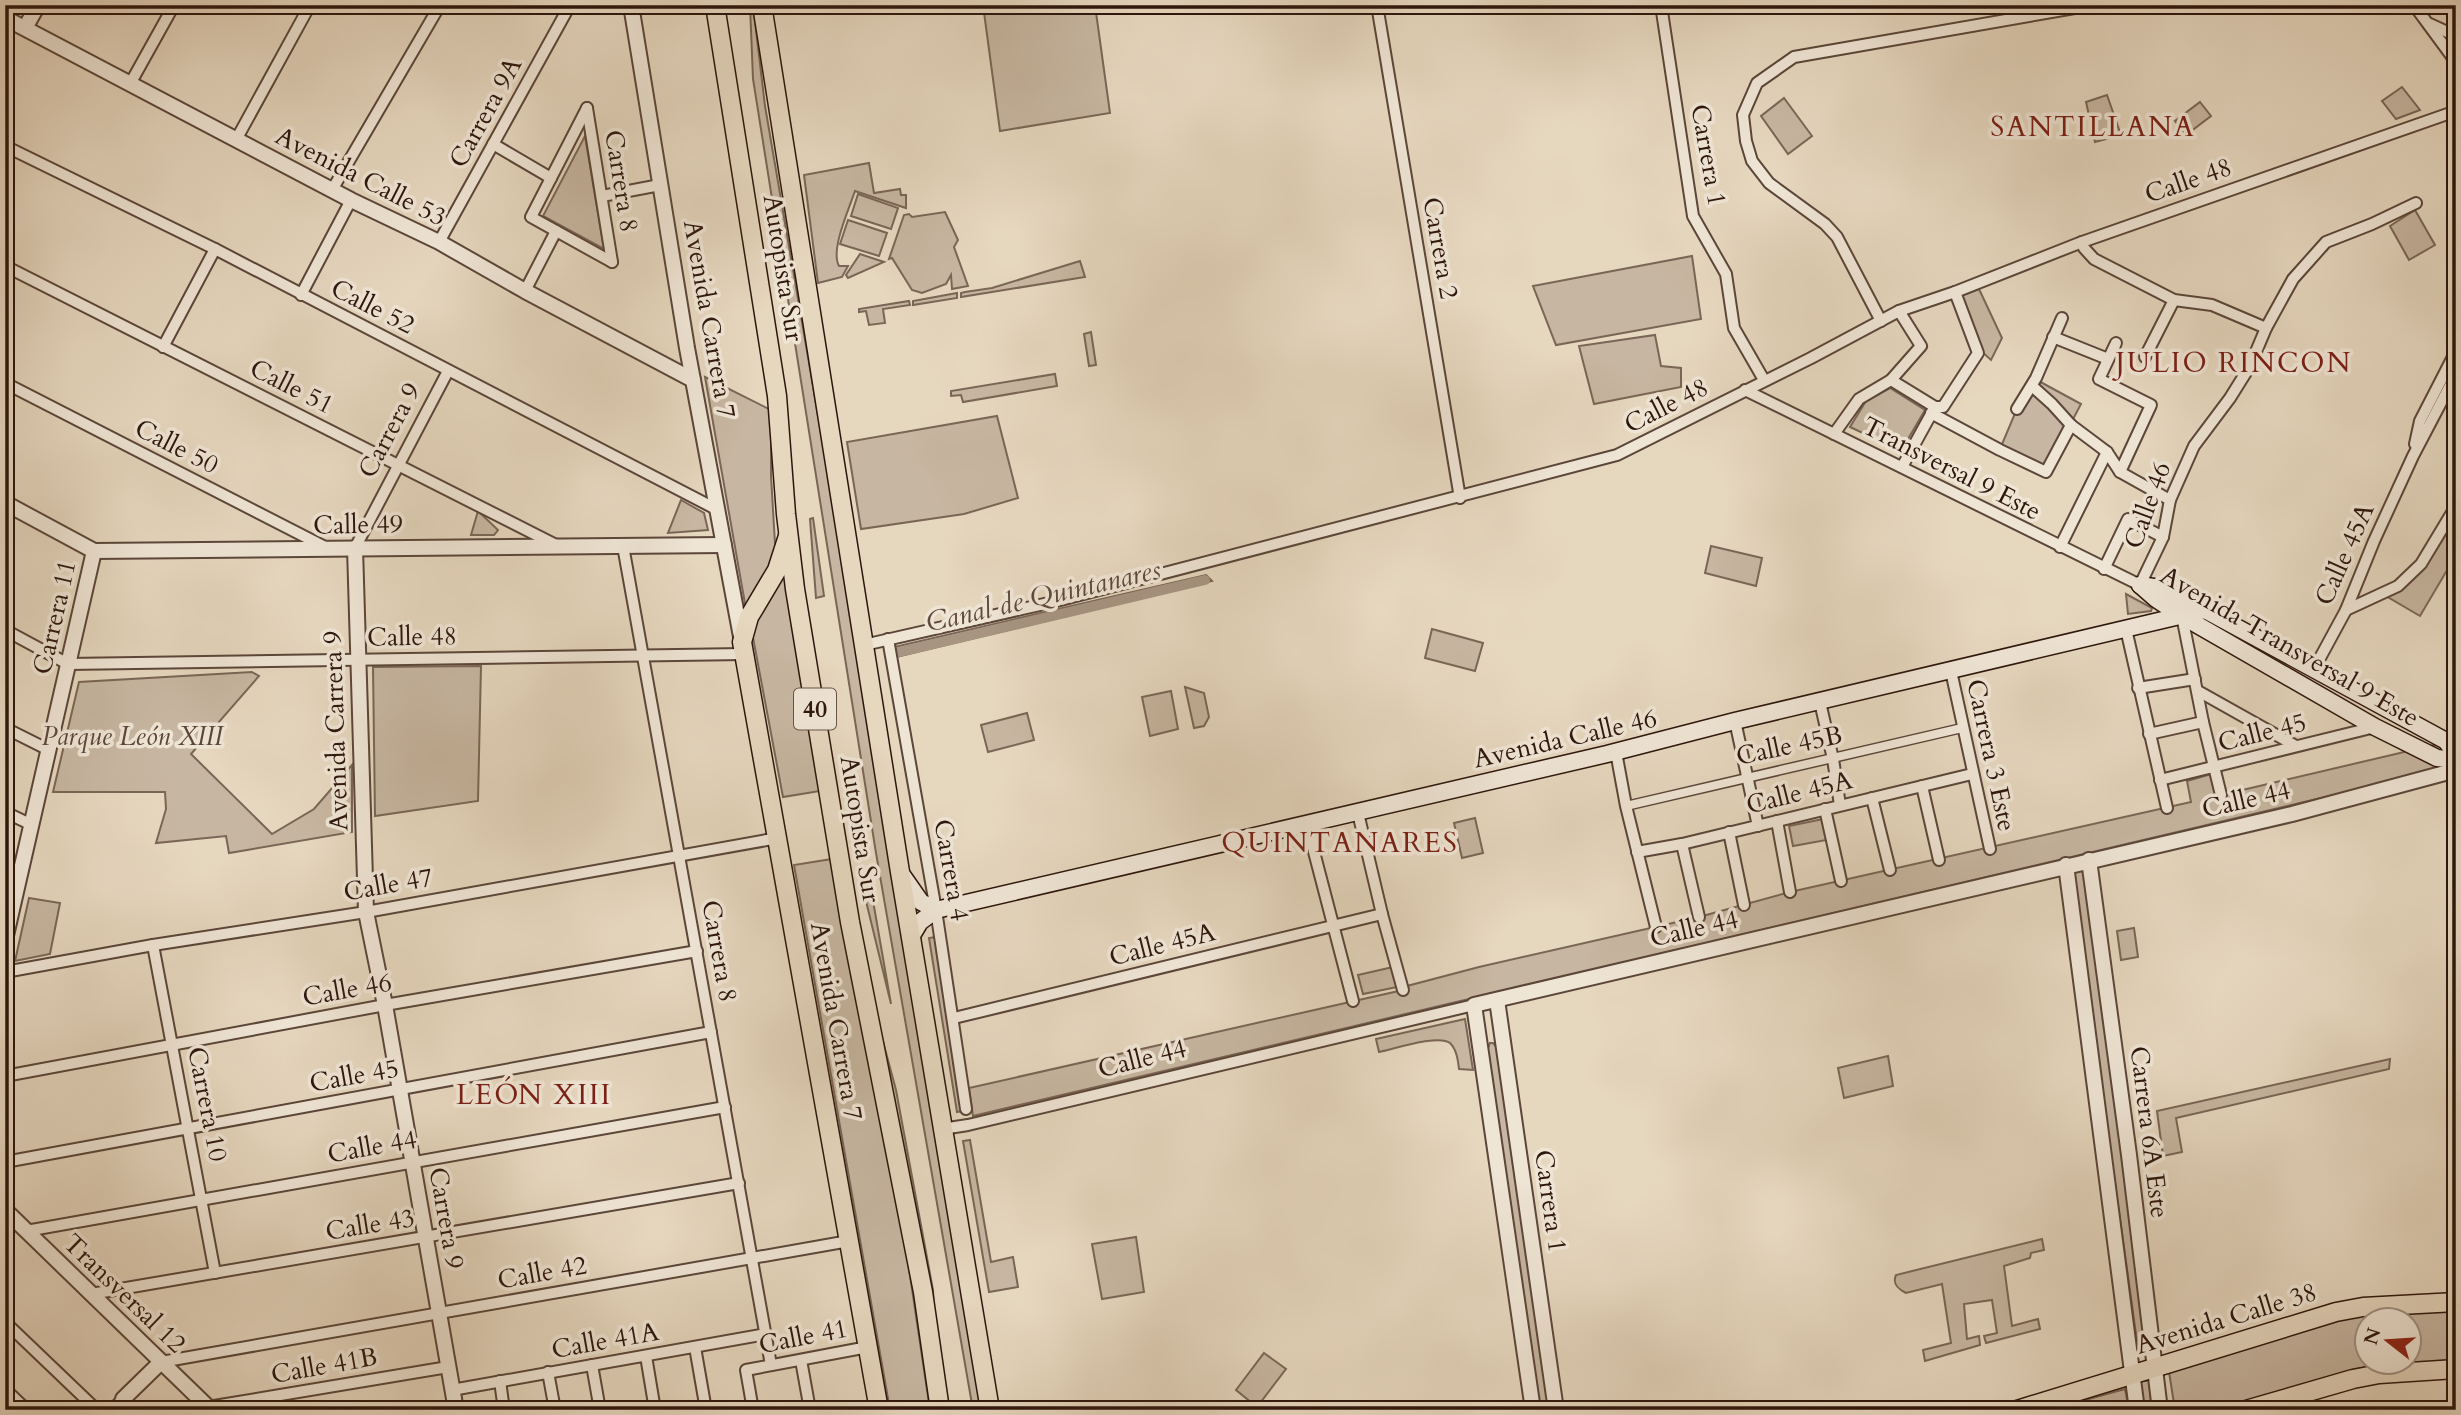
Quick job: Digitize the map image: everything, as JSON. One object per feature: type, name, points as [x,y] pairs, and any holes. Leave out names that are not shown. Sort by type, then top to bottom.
[{"type":"main road","name":"Autopista Sur","points":[[715,5],[775,383],[788,536],[843,884],[919,1267],[940,1410]]},
{"type":"main road","name":"Autopista Sur","points":[[762,5],[900,872],[990,1410]]},
{"type":"main road","points":[[743,648],[749,617],[777,570],[788,536]]},
{"type":"main road","points":[[2140,585],[2160,588],[2205,610],[2446,741],[2456,754]]},
{"type":"main road","name":"Avenida Transversal 9 Este","points":[[2140,585],[2156,600],[2182,616],[2375,727],[2437,758],[2456,761]]},
{"type":"main road","name":"Avenida Calle 46","points":[[936,910],[1358,813],[2205,610]]},
{"type":"main road","name":"Avenida Carrera 7","points":[[743,648],[879,1410]]},
{"type":"main road","points":[[900,872],[922,902],[936,910],[920,922],[911,937]]},
{"type":"main road","name":"Avenida Calle 38","points":[[2017,1410],[2336,1312],[2363,1307],[2456,1302]]},
{"type":"main road","points":[[2246,1410],[2379,1374],[2456,1369]]},
{"type":"street","points":[[24,28],[38,5]]},
{"type":"street","points":[[130,84],[174,5]]},
{"type":"street","points":[[236,139],[310,5]]},
{"type":"street","points":[[332,190],[440,5]]},
{"type":"street","name":"Carrera 9A","points":[[439,242],[570,5]]},
{"type":"street","name":"Avenida Carrera 7","points":[[631,5],[693,380],[743,648]]},
{"type":"street","name":"Carrera 2","points":[[1377,5],[1460,498]]},
{"type":"street","name":"Carrera 1","points":[[1661,5],[1693,216],[1726,274],[1734,328],[1764,380]]},
{"type":"street","points":[[1881,321],[1837,237],[1825,224],[1769,183],[1752,161],[1746,141],[1744,115],[1757,83],[1794,57],[2065,7],[2092,5]]},
{"type":"street","points":[[2414,5],[2456,62]]},
{"type":"street","name":"Avenida Calle 53","points":[[5,18],[351,200],[439,242],[693,380]]},
{"type":"street","points":[[2427,23],[2456,36]]},
{"type":"street","name":"Carrera 8","points":[[551,178],[587,108],[612,262],[556,231]]},
{"type":"street","name":"Calle 48","points":[[864,645],[1053,602],[1617,455],[1899,311],[2082,242],[2456,111]]},
{"type":"street","points":[[492,144],[551,178],[531,217],[556,231],[525,291]]},
{"type":"street","name":"Calle 52","points":[[5,146],[215,249],[718,510]]},
{"type":"street","points":[[602,196],[660,185]]},
{"type":"street","points":[[301,295],[351,200]]},
{"type":"street","name":"Calle 46","points":[[2140,585],[2163,537],[2170,500],[2194,446],[2250,366],[2266,328],[2293,279],[2326,243],[2416,203]]},
{"type":"street","points":[[2082,242],[2094,259],[2174,300],[2212,305],[2266,328]]},
{"type":"street","points":[[163,346],[215,249]]},
{"type":"street","name":"Calle 51","points":[[5,266],[559,546]]},
{"type":"street","points":[[1902,467],[1933,410],[1943,407],[1978,352],[1955,292]]},
{"type":"street","points":[[2144,357],[2174,300]]},
{"type":"street","points":[[1833,434],[1859,400],[1891,380],[1921,346],[1899,311]]},
{"type":"street","points":[[2017,409],[2032,386],[2062,318]]},
{"type":"street","points":[[2053,337],[2108,359]]},
{"type":"street","points":[[2116,344],[2099,379],[2151,405],[2120,472]]},
{"type":"street","name":"Calle 45A","points":[[2314,670],[2346,610],[2456,351]]},
{"type":"street","name":"Carrera 9","points":[[355,548],[448,371]]},
{"type":"street","name":"Calle 45A","points":[[2425,423],[2456,374]]},
{"type":"street","points":[[1891,380],[1933,410],[2000,450],[2046,472],[2071,425]]},
{"type":"street","name":"Calle 50","points":[[5,383],[329,549]]},
{"type":"street","points":[[2032,386],[2071,425],[2108,452],[2120,472],[2170,500]]},
{"type":"street","name":"Transversal 9 Este","points":[[1745,390],[2140,585]]},
{"type":"street","points":[[2060,547],[2108,452]]},
{"type":"street","name":"Calle 49","points":[[5,503],[94,551],[724,545]]},
{"type":"street","points":[[2346,610],[2398,586],[2421,564],[2456,506]]},
{"type":"street","points":[[2104,569],[2128,519],[2163,537]]},
{"type":"street","name":"Carrera 8","points":[[623,546],[771,1365]]},
{"type":"street","name":"Avenida Carrera 9","points":[[355,548],[366,912]]},
{"type":"street","name":"Carrera 11","points":[[5,940],[10,896],[32,825],[94,551]]},
{"type":"street","points":[[2182,616],[2221,795]]},
{"type":"street","points":[[2126,629],[2167,807]]},
{"type":"street","name":"Calle 48","points":[[5,630],[68,664],[643,656],[743,648]]},
{"type":"street","name":"Carrera 4","points":[[888,639],[954,1018],[966,1110]]},
{"type":"street","name":"Carrera 3 Este","points":[[1951,671],[1990,849]]},
{"type":"street","points":[[2138,688],[2195,679]]},
{"type":"street","points":[[2198,691],[2296,747]]},
{"type":"street","points":[[1819,702],[1833,759],[1840,805]]},
{"type":"street","points":[[1735,721],[1758,826]]},
{"type":"street","points":[[2149,734],[2203,722]]},
{"type":"street","name":"Calle 45","points":[[2160,780],[2375,727]]},
{"type":"street","points":[[5,728],[49,750]]},
{"type":"street","name":"Calle 45B","points":[[1626,806],[1962,728]]},
{"type":"street","points":[[1616,752],[1626,806],[1656,928]]},
{"type":"street","name":"Calle 44","points":[[942,1129],[2292,814],[2456,770]]},
{"type":"street","name":"Calle 45A","points":[[1637,852],[1682,844],[1972,774]]},
{"type":"street","points":[[1922,786],[1939,860]]},
{"type":"street","points":[[1872,798],[1890,870]]},
{"type":"street","points":[[1825,809],[1841,881]]},
{"type":"street","points":[[5,812],[32,825]]},
{"type":"street","points":[[1358,813],[1403,990]]},
{"type":"street","points":[[1777,821],[1790,892]]},
{"type":"street","points":[[1307,825],[1353,1001]]},
{"type":"street","points":[[1729,832],[1744,905]]},
{"type":"street","name":"Calle 47","points":[[5,972],[153,945],[366,912],[778,838]]},
{"type":"street","points":[[1682,844],[1699,917]]},
{"type":"street","name":"Carrera 6A Este","points":[[2089,860],[2160,1410]]},
{"type":"street","name":"Carrera 6A Este","points":[[2066,865],[2137,1410]]},
{"type":"street","name":"Carrera 9","points":[[366,912],[385,1005],[456,1410]]},
{"type":"street","name":"Calle 45A","points":[[954,1018],[1382,914]]},
{"type":"street","name":"Carrera 10","points":[[153,945],[215,1273]]},
{"type":"street","name":"Calle 46","points":[[5,1076],[385,1005],[697,951]]},
{"type":"street","name":"Carrera 1","points":[[1497,1000],[1556,1410]]},
{"type":"street","name":"Carrera 1","points":[[1474,1005],[1533,1410]]},
{"type":"street","name":"Calle 45","points":[[5,1162],[711,1032]]},
{"type":"street","points":[[1480,1045],[1489,1037],[1503,1041]]},
{"type":"street","name":"Calle 44","points":[[26,1231],[725,1107]]},
{"type":"street","name":"Calle 43","points":[[92,1294],[738,1183]]},
{"type":"street","name":"Transversal 12","points":[[5,1210],[209,1409]]},
{"type":"street","name":"Calle 42","points":[[161,1362],[849,1241]]},
{"type":"street","points":[[5,1322],[97,1410]]},
{"type":"street","name":"Calle 41A","points":[[452,1390],[766,1334]]},
{"type":"street","points":[[695,1347],[706,1410]]},
{"type":"street","name":"Calle 41","points":[[753,1410],[746,1370],[868,1347]]},
{"type":"street","points":[[646,1356],[655,1410]]},
{"type":"street","points":[[801,1360],[810,1410]]},
{"type":"street","points":[[111,1410],[125,1405],[161,1362]]},
{"type":"street","points":[[592,1365],[600,1410]]},
{"type":"street","name":"Calle 41B","points":[[209,1409],[448,1367]]},
{"type":"street","points":[[548,1373],[555,1410]]},
{"type":"street","points":[[500,1381],[504,1410]]},
{"type":"street","points":[[5,1389],[27,1410]]},
{"type":"green space","points":[[750,5],[753,5],[765,106],[865,690],[983,1410],[973,1410],[876,853],[753,79]]},
{"type":"green space","points":[[983,5],[1095,5],[1110,113],[1000,131]]},
{"type":"green space","points":[[2402,87],[2420,110],[2396,119],[2382,101]]},
{"type":"green space","points":[[2107,95],[2121,135],[2095,142],[2086,102]]},
{"type":"green space","points":[[1784,98],[1812,136],[1788,154],[1761,116]]},
{"type":"green space","points":[[2200,102],[2211,116],[2186,135],[2175,121]]},
{"type":"green space","points":[[585,136],[604,249],[543,216]]},
{"type":"green space","points":[[869,163],[874,193],[900,189],[901,195],[906,195],[906,208],[855,191],[841,229],[837,250],[839,266],[848,266],[842,277],[818,283],[804,175]]},
{"type":"green space","points":[[858,194],[898,208],[891,229],[851,216]]},
{"type":"green space","points":[[2415,210],[2435,245],[2409,260],[2390,226]]},
{"type":"green space","points":[[945,212],[958,240],[954,247],[968,286],[952,289],[951,275],[946,284],[922,293],[912,290],[892,258],[889,259],[904,215],[909,214],[912,217]]},
{"type":"green space","points":[[848,220],[887,233],[879,256],[840,244]]},
{"type":"green space","points":[[860,254],[884,262],[848,278],[846,275]]},
{"type":"green space","points":[[1692,256],[1701,319],[1556,345],[1533,286]]},
{"type":"green space","points":[[1080,261],[1085,277],[961,297],[961,293],[992,288]]},
{"type":"green space","points":[[1979,289],[2002,338],[1991,360],[1981,351],[1961,296]]},
{"type":"green space","points":[[957,293],[957,298],[913,305],[913,301]]},
{"type":"green space","points":[[909,301],[910,305],[883,309],[885,323],[869,325],[866,311],[859,312],[859,309]]},
{"type":"green space","points":[[1091,332],[1096,365],[1089,366],[1084,334]]},
{"type":"green space","points":[[1655,335],[1661,366],[1681,368],[1681,387],[1594,404],[1579,346]]},
{"type":"green space","points":[[1055,374],[1057,386],[963,402],[961,395],[951,396],[951,391]]},
{"type":"green space","points":[[705,377],[771,410],[771,476],[776,560],[747,615]]},
{"type":"green space","points":[[2035,379],[2081,404],[2046,471],[2000,449],[2016,411]]},
{"type":"green space","points":[[1890,388],[1925,410],[1901,451],[1850,427],[1866,401]]},
{"type":"green space","points":[[997,416],[1018,498],[964,514],[861,529],[847,442]]},
{"type":"green space","points":[[681,500],[704,513],[708,530],[668,533]]},
{"type":"green space","points":[[478,511],[498,530],[494,535],[471,535]]},
{"type":"green space","points":[[2456,511],[2456,555],[2420,616],[2386,596],[2401,588]]},
{"type":"green space","points":[[813,518],[824,596],[816,598],[810,519]]},
{"type":"green space","points":[[1711,546],[1762,558],[1756,586],[1705,573]]},
{"type":"green space","points":[[784,569],[820,791],[783,797],[751,627]]},
{"type":"green space","points":[[1206,575],[1212,581],[892,658],[890,648]]},
{"type":"green space","points":[[2126,594],[2152,608],[2151,611],[2128,614]]},
{"type":"green space","points":[[1432,629],[1483,643],[1475,671],[1425,658]]},
{"type":"green space","points":[[481,666],[478,801],[375,816],[373,667]]},
{"type":"green space","name":"Parque León XIII","points":[[252,672],[259,676],[191,754],[272,834],[314,809],[352,765],[352,832],[229,853],[226,836],[156,843],[166,809],[165,792],[53,792],[79,682]]},
{"type":"green space","points":[[1185,687],[1204,693],[1209,717],[1204,726],[1194,728]]},
{"type":"green space","points":[[1171,691],[1178,729],[1150,736],[1142,697]]},
{"type":"green space","points":[[1027,713],[1034,740],[988,752],[981,725]]},
{"type":"green space","points":[[2456,742],[2456,764],[2338,794],[973,1116],[969,1088],[1403,990],[1407,986],[1479,967],[1699,917],[1790,892],[2191,802],[2187,781],[2215,773],[2221,795]]},
{"type":"green space","points":[[1475,818],[1483,853],[1462,858],[1454,823]]},
{"type":"green space","points":[[1828,818],[1832,839],[1793,846],[1789,826]]},
{"type":"green space","points":[[832,859],[901,1215],[930,1410],[890,1410],[794,865]]},
{"type":"green space","points":[[2086,870],[2150,1353],[2139,1356],[2072,872]]},
{"type":"green space","points":[[872,895],[891,1004],[865,897]]},
{"type":"green space","points":[[29,898],[60,903],[50,954],[15,961]]},
{"type":"green space","points":[[2134,928],[2138,957],[2121,960],[2117,931]]},
{"type":"green space","points":[[936,937],[963,1111],[957,1112],[929,938]]},
{"type":"green space","points":[[1393,967],[1397,987],[1363,994],[1358,975]]},
{"type":"green space","points":[[877,1019],[896,1090],[933,1290],[935,1327]]},
{"type":"green space","points":[[1465,1019],[1473,1070],[1459,1069],[1454,1049],[1450,1043],[1444,1041],[1427,1041],[1379,1052],[1376,1039]]},
{"type":"green space","points":[[1490,1043],[1498,1049],[1550,1410],[1539,1410],[1487,1051]]},
{"type":"green space","points":[[1888,1056],[1893,1086],[1844,1098],[1838,1068]]},
{"type":"green space","points":[[2390,1059],[2389,1069],[2176,1118],[2182,1152],[2163,1156],[2157,1111]]},
{"type":"green space","points":[[970,1140],[991,1262],[1013,1257],[1018,1287],[989,1292],[963,1141]]},
{"type":"green space","points":[[1136,1237],[1144,1292],[1102,1299],[1092,1244]]},
{"type":"green space","points":[[2042,1239],[2044,1250],[2031,1253],[2030,1258],[2004,1266],[2012,1326],[2038,1319],[2040,1329],[1986,1343],[1984,1336],[1997,1333],[1992,1300],[1964,1304],[1967,1339],[1979,1336],[1980,1345],[1925,1361],[1923,1350],[1951,1343],[1942,1284],[1906,1293],[1896,1286],[1896,1275]]},
{"type":"green space","points":[[2456,1309],[2456,1363],[2422,1364],[2422,1310]]},
{"type":"green space","points":[[2352,1315],[2352,1370],[2216,1410],[2175,1410],[2169,1372],[2328,1320]]},
{"type":"green space","points":[[1264,1353],[1286,1369],[1257,1407],[1236,1390]]},
{"type":"green space","points":[[2139,1381],[2149,1381],[2152,1410],[2144,1410]]},
{"type":"green space","points":[[2125,1389],[2129,1410],[2049,1410]]},
{"type":"waterway","name":"Canal de Quintanares","points":[[891,654],[1205,580]]},
{"type":"district","name":"SANTILLANA","points":[[2093,126]]},
{"type":"district","name":"JULIO RINCON","points":[[2234,362]]},
{"type":"district","name":"QUINTANARES","points":[[1340,842]]},
{"type":"district","name":"LEÓN XIII","points":[[534,1094]]}]
